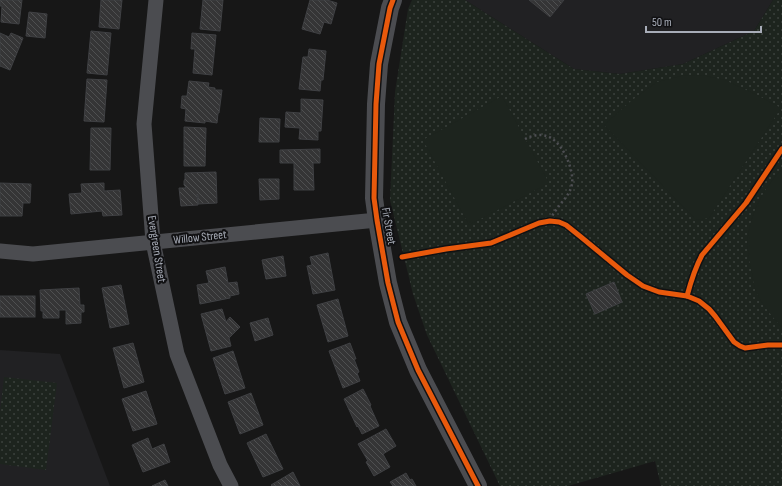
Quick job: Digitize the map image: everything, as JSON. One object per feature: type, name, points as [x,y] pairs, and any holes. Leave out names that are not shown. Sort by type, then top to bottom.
[{"type":"street","name":"Evergreen Street","points":[[156,0],[144,124],[153,242],[177,354],[220,465],[231,486]]},
{"type":"street","name":"Fir Street","points":[[393,0],[390,8],[379,64],[376,104],[374,198],[388,283],[398,322],[418,370],[478,486]]},
{"type":"street","name":"Willow Street","points":[[0,251],[33,254],[377,220]]},
{"type":"path","points":[[525,140],[537,135],[551,138],[561,148],[569,164],[572,182],[570,190],[550,221]]},
{"type":"shaded area","points":[[412,0],[465,0],[574,69],[620,74],[683,64],[754,31],[773,0],[782,0],[782,486],[661,486],[655,461],[568,486],[500,486],[427,335],[413,294],[390,200],[395,92],[408,9]]},
{"type":"shaded area","points":[[465,0],[773,0],[754,31],[683,64],[620,74],[574,69]]},
{"type":"shaded area","points":[[685,75],[706,76],[725,80],[781,108],[709,218],[696,220],[604,125],[631,101],[657,82]]},
{"type":"shaded area","points":[[502,96],[549,183],[469,225],[423,140]]},
{"type":"shaded area","points":[[782,169],[782,328],[765,307],[756,292],[749,259],[748,236],[752,218],[760,200],[770,183]]},
{"type":"shaded area","points":[[0,350],[60,354],[110,486],[0,486]]},
{"type":"shaded area","points":[[4,377],[57,383],[46,470],[0,464],[0,412]]},
{"type":"building","points":[[0,0],[22,0],[19,24],[1,22],[2,6],[0,6]]},
{"type":"building","points":[[101,0],[122,0],[119,29],[99,27]]},
{"type":"building","points":[[203,0],[223,0],[220,31],[200,29]]},
{"type":"building","points":[[310,0],[327,0],[337,3],[331,24],[324,22],[320,34],[302,29]]},
{"type":"building","points":[[529,0],[564,0],[550,17]]},
{"type":"building","points":[[29,12],[47,14],[45,38],[26,36]]},
{"type":"building","points":[[91,31],[111,33],[107,75],[87,73]]},
{"type":"building","points":[[0,33],[9,37],[11,33],[23,38],[10,70],[0,66]]},
{"type":"building","points":[[192,33],[216,35],[212,75],[193,73],[195,49],[191,49]]},
{"type":"building","points":[[309,49],[326,51],[323,80],[321,80],[320,91],[299,89],[303,57],[308,57]]},
{"type":"building","points":[[87,79],[107,80],[104,122],[84,121]]},
{"type":"building","points":[[189,81],[209,83],[208,87],[215,88],[215,90],[222,90],[217,123],[205,121],[205,123],[185,121],[186,109],[181,108],[182,96],[187,96]]},
{"type":"building","points":[[301,99],[323,100],[321,131],[318,131],[318,140],[299,139],[300,128],[285,127],[286,112],[301,113]]},
{"type":"building","points":[[260,118],[280,119],[279,142],[259,142]]},
{"type":"building","points":[[184,127],[206,128],[205,166],[184,166]]},
{"type":"building","points":[[91,128],[111,128],[110,170],[90,170]]},
{"type":"building","points":[[320,149],[320,163],[313,163],[314,190],[294,190],[294,163],[280,163],[280,150]]},
{"type":"building","points":[[216,172],[217,203],[198,204],[197,194],[198,205],[181,206],[179,188],[186,188],[184,185],[185,173]]},
{"type":"building","points":[[259,179],[279,179],[279,199],[260,200]]},
{"type":"building","points":[[0,183],[31,184],[30,203],[23,203],[22,216],[0,216]]},
{"type":"building","points":[[104,183],[104,191],[120,190],[122,215],[103,216],[102,211],[71,214],[69,194],[82,193],[81,184]]},
{"type":"building","points":[[328,253],[335,290],[313,294],[307,266],[312,265],[310,257]]},
{"type":"building","points":[[283,256],[286,276],[266,279],[262,260]]},
{"type":"building","points":[[225,267],[228,283],[237,282],[239,294],[230,296],[230,298],[200,304],[197,285],[209,283],[206,271]]},
{"type":"building","points":[[614,282],[622,302],[595,314],[586,294]]},
{"type":"building","points":[[121,285],[129,324],[110,328],[102,288]]},
{"type":"building","points":[[79,288],[80,305],[84,305],[84,312],[81,312],[81,323],[66,324],[66,310],[59,310],[59,318],[43,318],[43,311],[41,311],[40,290]]},
{"type":"building","points":[[0,296],[35,296],[35,317],[0,317]]},
{"type":"building","points":[[338,299],[348,336],[328,342],[317,305]]},
{"type":"building","points":[[222,309],[226,322],[230,317],[240,327],[229,338],[231,346],[211,351],[201,314]]},
{"type":"building","points":[[268,318],[273,335],[255,341],[250,323]]},
{"type":"building","points":[[133,343],[144,382],[124,388],[113,348]]},
{"type":"building","points":[[350,343],[356,359],[354,359],[359,372],[357,373],[360,381],[343,388],[329,351]]},
{"type":"building","points":[[233,351],[245,388],[225,394],[213,358]]},
{"type":"building","points":[[363,389],[379,426],[362,434],[358,426],[357,427],[344,399]]},
{"type":"building","points":[[146,391],[157,424],[133,431],[122,399]]},
{"type":"building","points":[[251,393],[263,425],[240,434],[228,402]]},
{"type":"building","points":[[386,429],[396,446],[383,454],[390,467],[374,476],[366,462],[368,461],[358,444]]},
{"type":"building","points":[[266,434],[283,469],[263,477],[247,443]]},
{"type":"building","points":[[148,438],[152,449],[164,444],[170,462],[143,472],[132,445]]},
{"type":"building","points":[[293,472],[300,486],[271,485]]},
{"type":"building","points":[[406,473],[416,486],[393,486],[390,482]]},
{"type":"building","points":[[165,480],[168,486],[152,486]]},
{"type":"cycle path","points":[[393,0],[390,8],[379,64],[376,104],[374,198],[388,283],[398,322],[418,370],[478,486]]},
{"type":"cycle path","points":[[687,296],[693,275],[702,255],[746,203],[782,149]]},
{"type":"cycle path","points":[[402,257],[491,243],[539,223],[550,221],[559,222],[566,225],[627,275],[643,286],[659,292],[687,296],[699,301],[709,309],[734,342],[740,346],[745,348],[782,345]]}]
